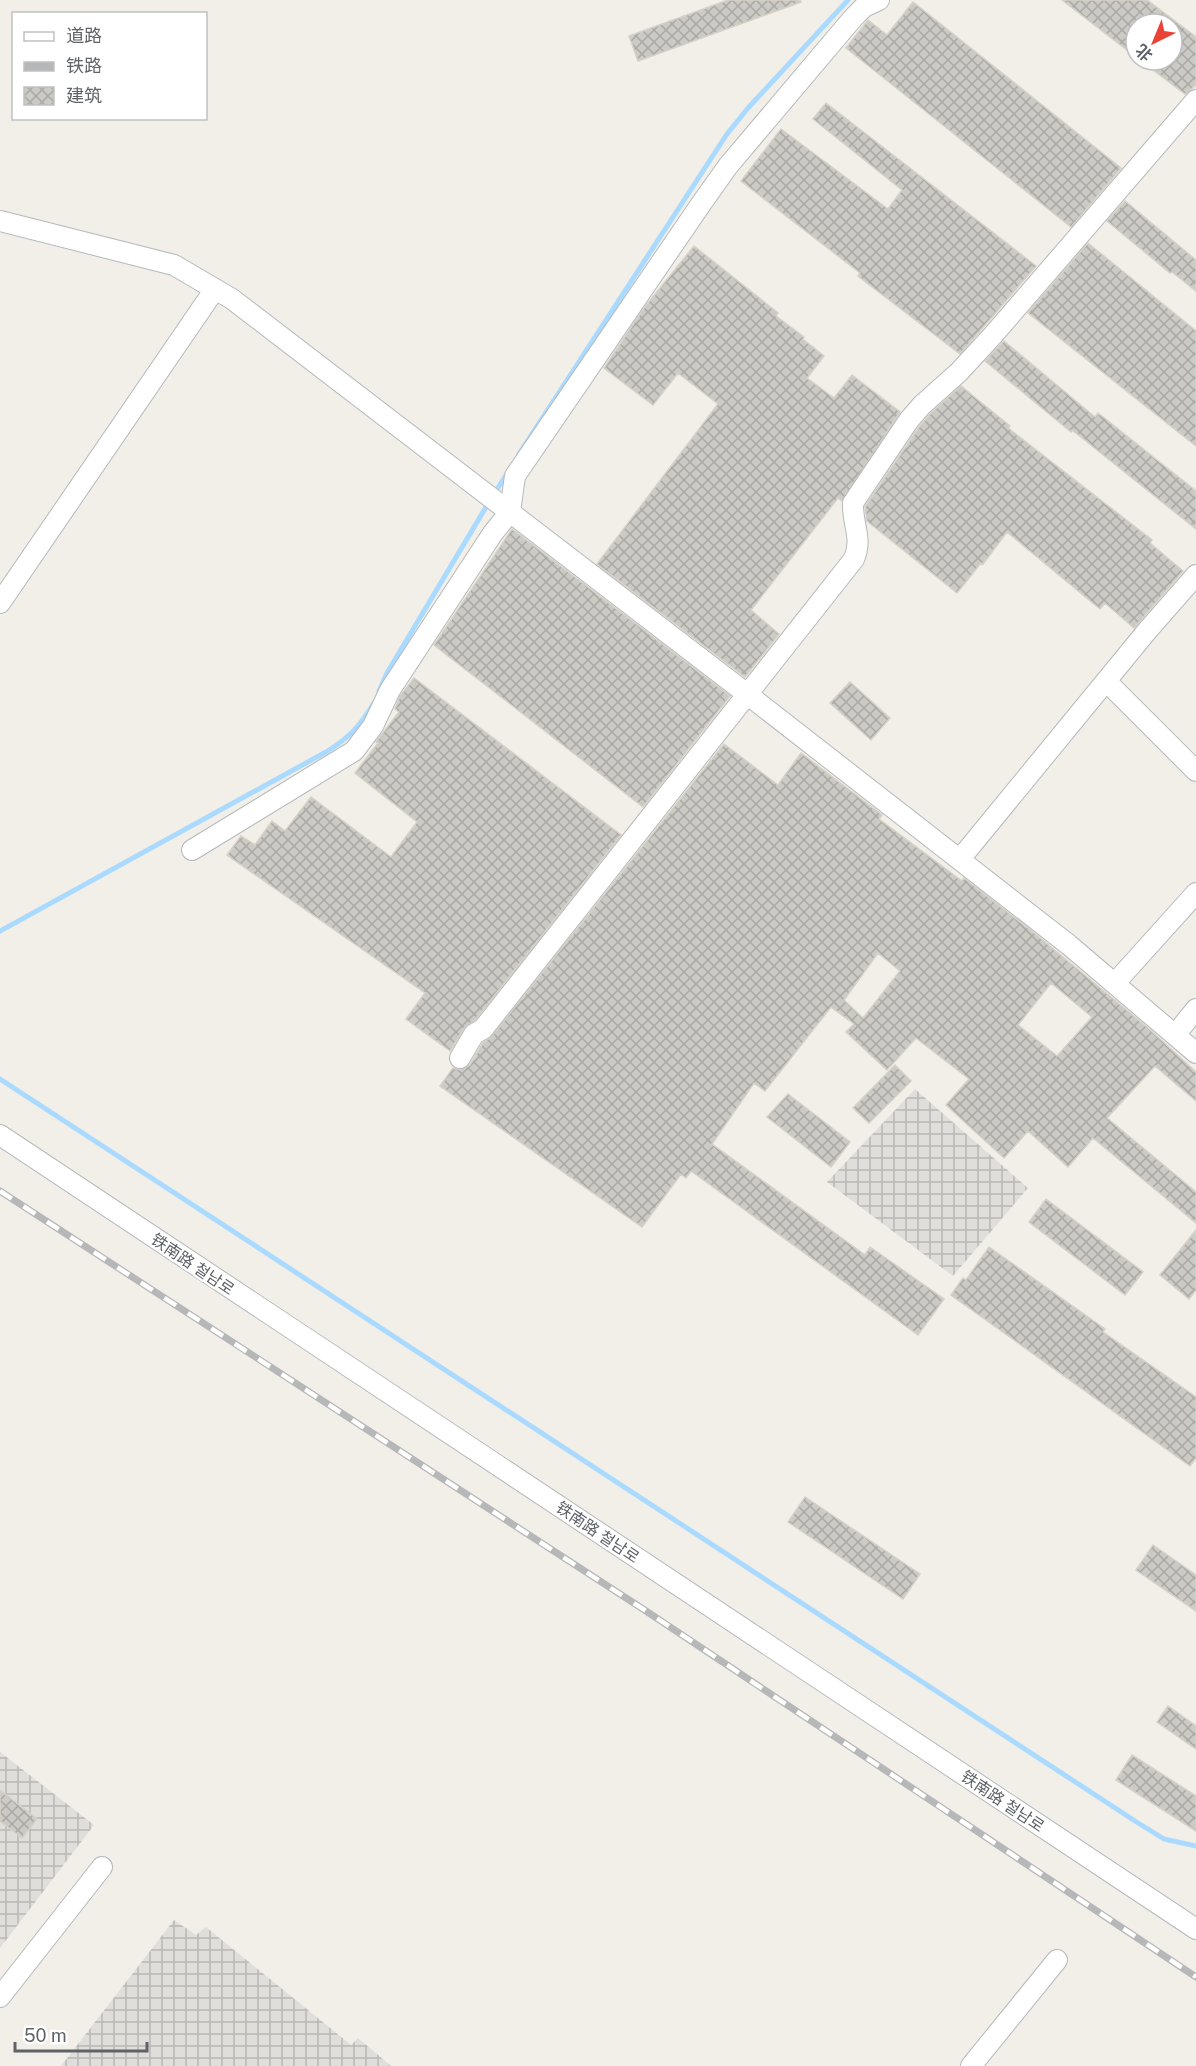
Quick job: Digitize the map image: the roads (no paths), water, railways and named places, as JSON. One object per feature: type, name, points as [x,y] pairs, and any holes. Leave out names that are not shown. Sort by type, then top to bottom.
[{"type":"street","points":[[192,850],[354,751],[374,726],[390,690],[493,533],[497,502],[728,166],[853,18],[864,7],[879,0]]},
{"type":"street","points":[[460,1058],[474,1034],[483,1029],[854,559],[859,544],[852,514],[852,503],[909,420],[922,405],[959,372],[994,334],[1196,100]]},
{"type":"street","points":[[0,221],[174,265],[232,299],[960,859],[1115,983],[1196,1053]]},
{"type":"street","points":[[0,603],[215,289]]},
{"type":"street","points":[[960,859],[1196,574]]},
{"type":"street","points":[[1106,681],[1196,771]]},
{"type":"street","points":[[1115,983],[1196,893]]},
{"type":"street","points":[[1175,1035],[1196,1009]]},
{"type":"street","name":"铁南路 철남로","points":[[0,1136],[1196,1929]]},
{"type":"street","points":[[0,1997],[102,1867]]},
{"type":"street","points":[[971,2066],[1057,1960]]},
{"type":"waterway","points":[[519,454],[727,134],[748,108],[848,0]]},
{"type":"waterway","points":[[494,494],[508,472]]},
{"type":"waterway","points":[[379,691],[387,673],[489,502]]},
{"type":"waterway","points":[[0,931],[326,752],[353,731],[374,703]]},
{"type":"waterway","points":[[0,1079],[1135,1821],[1164,1839],[1196,1846]]},
{"type":"railway","points":[[0,1191],[643,1609],[1196,1977]]}]
